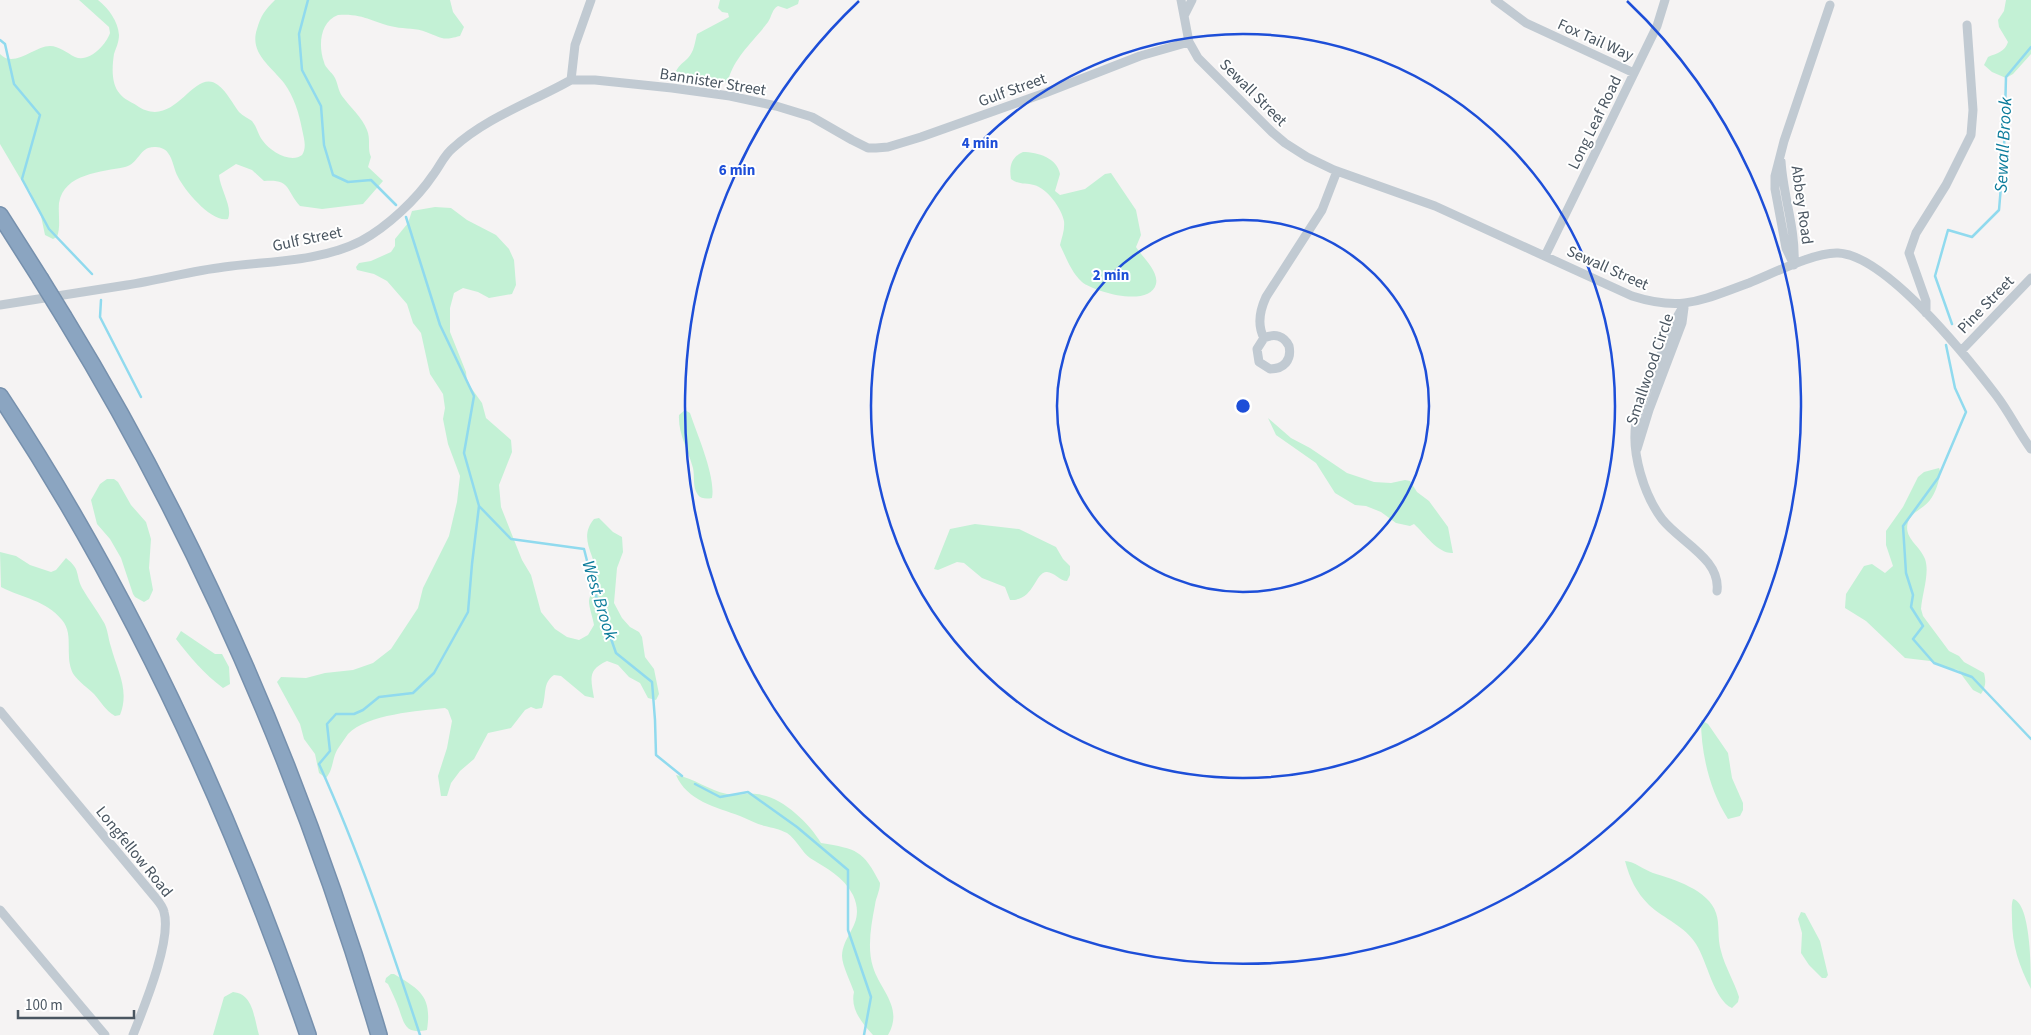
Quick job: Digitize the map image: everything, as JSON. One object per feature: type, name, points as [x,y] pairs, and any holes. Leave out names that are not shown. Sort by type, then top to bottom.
[{"type":"highway","points":[[0,215],[116,405],[197,559],[252,682],[291,778],[327,873],[379,1035]]},
{"type":"highway","points":[[0,396],[62,496],[108,577],[161,678],[215,795],[249,875],[308,1035]]},
{"type":"street","points":[[571,80],[575,45],[591,0]]},
{"type":"street","name":"Sewall Street","points":[[1181,0],[1189,42],[1198,58],[1272,132],[1307,157],[1337,171],[1418,199],[1632,296],[1662,304],[1685,304],[1721,294],[1794,265],[1832,254],[1851,256],[1863,260],[1894,282],[1961,351],[1996,395],[2031,449]]},
{"type":"street","points":[[1185,14],[1192,0]]},
{"type":"street","name":"Fox Tail Way","points":[[1495,0],[1516,17],[1534,27],[1634,73]]},
{"type":"street","name":"Long Leaf Road","points":[[1545,256],[1657,26],[1665,0]]},
{"type":"street","name":"Abbey Road","points":[[1794,265],[1796,245],[1784,188],[1781,153],[1830,6]]},
{"type":"street","points":[[1926,313],[1926,301],[1909,253],[1916,233],[1946,185],[1971,135],[1973,110],[1967,25]]},
{"type":"street","name":"Gulf Street","points":[[845,136],[868,148],[888,148],[1045,93],[1140,56],[1189,42]]},
{"type":"street","name":"Bannister Street","points":[[571,80],[607,81],[730,96],[804,114],[845,136]]},
{"type":"street","name":"Gulf Street","points":[[0,305],[127,285],[222,267],[301,258],[337,250],[362,240],[409,205],[433,175],[444,157],[463,139],[490,121],[571,80]]},
{"type":"street","points":[[1264,338],[1260,331],[1260,320],[1266,297],[1322,210],[1337,171]]},
{"type":"street","name":"Pine Street","points":[[1961,351],[2031,278]]},
{"type":"street","name":"Smallwood Circle","points":[[1685,304],[1682,323],[1649,410],[1637,450],[1642,480],[1656,511],[1677,536],[1710,564],[1717,578],[1717,591]]},
{"type":"street","name":"Longfellow Road","points":[[0,711],[154,896],[164,911],[164,941],[152,986],[133,1035]]},
{"type":"street","points":[[0,910],[105,1035]]},
{"type":"green space","points":[[79,0],[98,0],[106,7],[115,20],[119,35],[114,54],[113,75],[117,90],[123,97],[150,111],[162,111],[172,106],[200,84],[209,82],[218,85],[239,112],[252,121],[266,145],[281,155],[292,158],[302,155],[305,146],[298,111],[288,88],[263,59],[256,45],[255,38],[260,20],[275,0],[450,0],[453,12],[464,27],[460,36],[445,39],[419,30],[395,27],[355,15],[338,15],[332,18],[324,28],[321,48],[325,64],[335,78],[342,96],[365,125],[371,157],[368,167],[383,181],[363,204],[322,209],[300,206],[283,184],[264,181],[252,170],[236,164],[219,175],[229,209],[228,219],[222,219],[207,211],[187,190],[178,177],[167,151],[154,147],[145,150],[130,165],[85,176],[68,185],[62,193],[59,203],[58,233],[57,237],[53,239],[45,235],[41,216],[30,191],[0,144],[0,54],[6,58],[18,58],[50,46],[60,48],[80,58],[96,52],[108,38],[110,33],[109,27]]},
{"type":"green space","points":[[720,0],[799,0],[798,4],[787,9],[778,6],[774,9],[768,22],[735,64],[728,81],[718,83],[700,77],[684,77],[676,71],[692,53],[697,34],[729,17],[728,13],[722,12],[718,8]]},
{"type":"green space","points":[[2006,0],[2031,0],[2031,54],[2013,74],[2006,78],[1992,72],[1984,65],[1988,57],[2003,50],[2007,45],[2008,42],[1999,27],[1998,20],[2004,11]]},
{"type":"green space","points":[[1023,152],[1041,155],[1055,164],[1060,174],[1055,191],[1060,195],[1085,189],[1105,174],[1111,173],[1136,210],[1141,235],[1136,247],[1155,274],[1156,284],[1152,291],[1133,297],[1121,296],[1088,286],[1078,278],[1060,245],[1064,221],[1057,205],[1039,187],[1011,179],[1010,170],[1013,160]]},
{"type":"green space","points":[[435,207],[451,208],[467,220],[496,235],[509,249],[514,260],[516,285],[512,294],[489,298],[478,292],[463,288],[454,293],[450,308],[450,332],[466,372],[467,382],[482,403],[486,418],[511,440],[512,452],[499,485],[501,507],[522,560],[531,575],[541,612],[555,629],[567,637],[579,640],[588,635],[594,625],[589,601],[595,582],[596,568],[587,541],[587,534],[589,526],[594,519],[599,518],[613,532],[622,537],[623,552],[617,568],[614,603],[622,618],[630,627],[639,632],[642,637],[645,657],[654,669],[659,694],[656,700],[648,698],[640,683],[629,677],[618,665],[607,661],[593,672],[594,698],[585,696],[561,676],[554,675],[546,686],[542,708],[536,709],[531,707],[525,710],[511,728],[488,733],[474,759],[460,771],[451,783],[447,796],[441,796],[438,776],[447,748],[452,721],[448,710],[445,708],[408,712],[380,718],[357,727],[348,734],[335,754],[326,778],[319,773],[315,754],[304,739],[300,724],[277,682],[281,677],[306,678],[325,673],[353,670],[373,663],[391,649],[418,608],[423,588],[449,536],[457,502],[460,476],[448,444],[443,419],[445,408],[443,394],[430,374],[421,333],[413,323],[407,304],[387,281],[374,274],[357,270],[356,267],[359,263],[371,261],[391,252],[395,246],[395,239],[408,223],[412,211]]},
{"type":"green space","points":[[685,410],[690,413],[709,467],[712,498],[706,499],[701,497],[695,489],[693,468],[679,422],[679,415]]},
{"type":"green space","points":[[1268,418],[1291,438],[1310,448],[1347,473],[1374,482],[1410,481],[1417,492],[1429,501],[1448,527],[1453,553],[1437,547],[1414,524],[1410,526],[1396,523],[1381,512],[1366,506],[1355,505],[1335,493],[1316,463],[1276,435]]},
{"type":"green space","points":[[1939,468],[1940,476],[1934,494],[1927,504],[1911,516],[1907,528],[1910,537],[1925,559],[1926,577],[1921,609],[1923,616],[1949,651],[1984,673],[1985,684],[1981,694],[1973,690],[1958,670],[1930,661],[1905,658],[1866,621],[1845,608],[1846,594],[1864,566],[1872,564],[1885,573],[1893,566],[1886,545],[1886,531],[1903,507],[1918,477],[1924,472]]},
{"type":"green space","points":[[107,479],[114,479],[118,482],[131,505],[146,522],[151,539],[149,568],[153,590],[149,599],[144,602],[133,594],[121,558],[110,539],[97,524],[91,500],[100,484]]},
{"type":"green space","points":[[975,524],[1019,529],[1056,547],[1070,566],[1070,575],[1067,581],[1046,572],[1039,577],[1024,596],[1010,600],[1005,587],[982,578],[964,563],[957,562],[938,570],[934,569],[950,529]]},
{"type":"green space","points":[[0,552],[16,556],[30,565],[51,572],[56,570],[66,558],[74,566],[82,588],[106,627],[123,689],[123,706],[120,715],[115,716],[108,711],[73,673],[69,661],[68,633],[65,624],[56,613],[33,600],[1,587]]},
{"type":"green space","points":[[181,631],[215,654],[222,654],[229,667],[230,684],[223,688],[198,665],[176,639]]},
{"type":"green space","points":[[1701,720],[1708,724],[1728,753],[1732,778],[1743,803],[1743,810],[1740,816],[1728,819],[1716,796],[1705,759]]},
{"type":"green space","points":[[676,775],[727,794],[758,794],[770,797],[796,813],[821,843],[843,847],[858,853],[869,864],[880,883],[871,928],[870,952],[876,975],[892,1008],[892,1025],[888,1035],[873,1035],[861,1021],[855,1010],[854,992],[842,956],[843,948],[853,928],[857,914],[853,895],[845,883],[810,858],[787,833],[703,802],[687,791]]},
{"type":"green space","points":[[1625,861],[1632,862],[1650,872],[1689,887],[1706,898],[1712,905],[1717,917],[1719,941],[1723,957],[1739,997],[1738,1002],[1732,1008],[1720,997],[1696,944],[1686,932],[1644,900],[1634,885]]},
{"type":"green space","points":[[2013,899],[2019,903],[2027,924],[2031,989],[2015,947],[2012,929]]},
{"type":"green space","points":[[1801,912],[1805,913],[1820,941],[1828,975],[1826,978],[1822,978],[1809,965],[1801,953],[1802,933],[1798,919]]},
{"type":"green space","points":[[391,974],[411,985],[423,996],[428,1010],[427,1030],[414,1031],[404,1023],[391,990],[385,982],[386,978]]},
{"type":"green space","points":[[233,992],[245,997],[249,1002],[259,1035],[213,1035],[224,997]]},
{"type":"waterway","name":"West Brook","points":[[308,0],[299,34],[302,70],[321,106],[324,145],[333,175],[348,182],[371,180],[396,205]]},
{"type":"waterway","points":[[0,40],[5,44],[14,84],[40,115],[22,179],[49,229],[92,274]]},
{"type":"waterway","name":"Sewall Brook","points":[[1952,324],[1935,276],[1948,230],[1972,237],[1999,210],[2004,150],[2006,77],[2031,47]]},
{"type":"waterway","name":"West Brook","points":[[406,217],[440,325],[474,396],[464,453],[479,506],[511,539],[584,549],[596,596],[616,653],[652,682],[656,755],[682,776]]},
{"type":"waterway","points":[[101,300],[100,317],[141,397]]},
{"type":"waterway","name":"Sewall Brook","points":[[1946,345],[1955,388],[1966,412],[1938,478],[1903,526],[1906,573],[1913,595],[1911,607],[1923,626],[1913,639],[1934,663],[1972,677],[2031,739]]},
{"type":"waterway","points":[[420,1035],[361,864],[319,764],[330,751],[327,724],[336,714],[354,714],[363,710],[379,697],[413,693],[434,673],[468,612],[479,506]]},
{"type":"waterway","name":"West Brook","points":[[695,784],[720,797],[748,792],[797,827],[848,870],[848,930],[871,997],[864,1035]]}]
